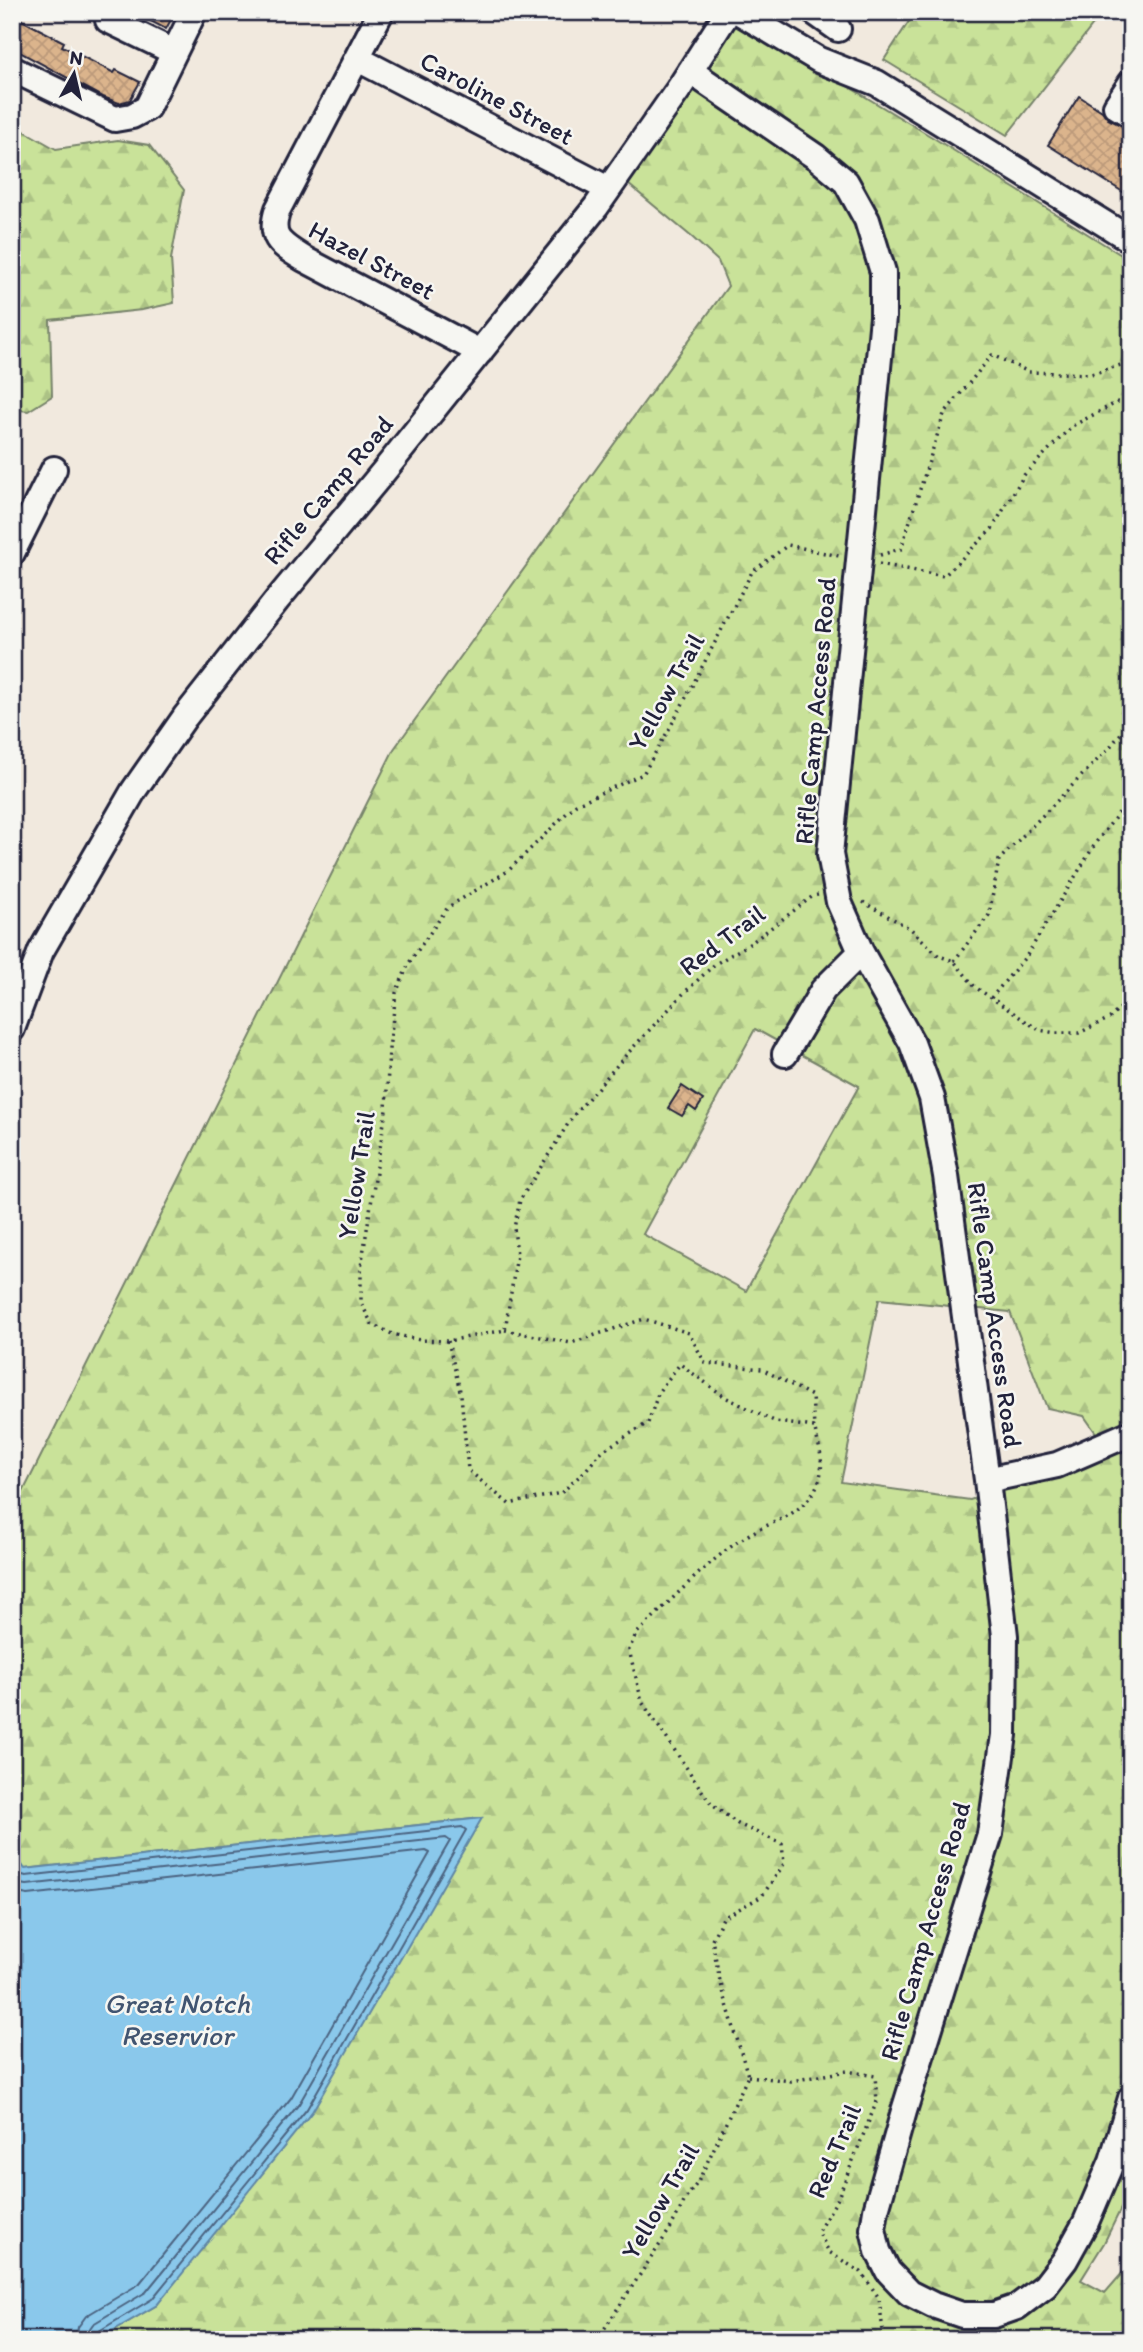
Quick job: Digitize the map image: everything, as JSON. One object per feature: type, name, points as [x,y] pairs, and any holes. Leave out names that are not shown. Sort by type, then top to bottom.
[{"type":"street","points":[[12,69],[115,119],[132,116],[147,108],[194,12]]},
{"type":"street","name":"Hazel Street","points":[[381,12],[284,197],[274,221],[274,234],[283,246],[480,352]]},
{"type":"street","points":[[814,12],[838,29]]},
{"type":"street","points":[[723,15],[819,61],[877,83],[1131,240]]},
{"type":"street","name":"Rifle Camp Road","points":[[12,1029],[41,951],[134,790],[268,610],[480,352],[608,190],[691,71],[723,15]]},
{"type":"street","points":[[106,24],[174,52]]},
{"type":"street","name":"Caroline Street","points":[[358,59],[608,190]]},
{"type":"street","name":"Rifle Camp Access Road","points":[[691,71],[817,157],[846,183],[867,220],[883,272],[883,317],[830,854],[837,893],[861,953],[912,1043],[932,1098],[946,1176],[988,1480],[1005,1636],[1004,1735],[989,1834],[876,2210],[873,2229],[878,2252],[888,2271],[909,2293],[962,2315],[994,2315],[1017,2307],[1045,2286],[1065,2260],[1086,2222],[1112,2161],[1131,2098]]},
{"type":"street","points":[[1131,83],[1116,106],[1131,115]]},
{"type":"street","points":[[12,553],[54,470]]},
{"type":"street","points":[[785,1054],[823,990],[861,953]]},
{"type":"street","points":[[988,1480],[1057,1465],[1131,1433]]},
{"type":"path","name":"Yellow Trail","points":[[448,1341],[420,1340],[392,1334],[372,1324],[361,1303],[361,1267],[386,1110],[396,993],[409,963],[448,907],[508,871],[576,804],[643,774],[752,572],[788,545],[859,560],[901,549],[944,414],[992,355],[1029,372],[1091,373],[1131,362]]},
{"type":"path","points":[[859,560],[944,576],[992,529],[1024,475],[1072,426],[1131,395]]},
{"type":"path","points":[[954,961],[989,915],[999,860],[1110,747],[1131,720]]},
{"type":"path","points":[[991,998],[1027,955],[1097,841],[1131,797]]},
{"type":"path","points":[[837,893],[870,905],[911,929],[939,956],[954,961],[975,987],[1039,1030],[1079,1033],[1110,1018],[1131,998]]},
{"type":"path","name":"Red Trail","points":[[505,1330],[517,1255],[514,1228],[520,1200],[573,1115],[684,993],[715,964],[751,943],[813,896],[837,893]]},
{"type":"path","points":[[748,2076],[719,1977],[712,1939],[723,1918],[762,1896],[784,1864],[782,1844],[737,1824],[711,1804],[642,1702],[629,1650],[636,1634],[717,1559],[745,1536],[791,1516],[814,1493],[824,1462],[814,1427],[811,1396],[762,1369],[705,1363],[689,1333],[645,1319],[570,1343],[505,1330],[448,1341],[461,1395],[468,1470],[509,1504],[561,1493],[602,1451],[648,1423],[659,1391],[680,1364],[725,1397],[776,1422],[814,1427]]},
{"type":"path","name":"Red Trail","points":[[748,2076],[791,2081],[847,2071],[875,2076],[877,2101],[837,2200],[818,2231],[830,2252],[861,2272],[879,2298],[884,2340]]},
{"type":"path","name":"Yellow Trail","points":[[597,2340],[698,2182],[748,2076]]},
{"type":"green space","points":[[915,12],[1103,12],[1007,135],[884,60]]},
{"type":"green space","points":[[735,18],[1131,261],[1131,2188],[1104,2243],[1081,2280],[1105,2293],[1131,2263],[1131,2340],[97,2340],[157,2305],[481,1818],[24,1869],[12,1851],[12,1514],[394,749],[728,286],[718,261],[622,179]],"holes":[[[755,1029],[859,1086],[746,1291],[643,1234]],[[879,1299],[1010,1312],[1047,1408],[1084,1416],[1110,1453],[970,1500],[841,1482]]]},
{"type":"green space","points":[[12,124],[56,149],[118,140],[149,145],[184,190],[171,259],[174,303],[142,310],[50,320],[52,396],[28,411],[12,409]]},
{"type":"water","name":"Great Notch Reservior","points":[[482,1818],[312,2112],[157,2305],[97,2340],[12,2340],[12,1851],[25,1869]]},
{"type":"building","points":[[133,12],[175,12],[166,29]]},
{"type":"building","points":[[12,15],[64,42],[62,46],[114,73],[116,70],[140,82],[130,100],[119,103],[103,97],[12,48]]},
{"type":"building","points":[[1079,96],[1102,111],[1108,119],[1131,130],[1131,197],[1048,145]]},
{"type":"building","points":[[682,1086],[703,1100],[696,1111],[689,1106],[682,1116],[668,1108]]}]
